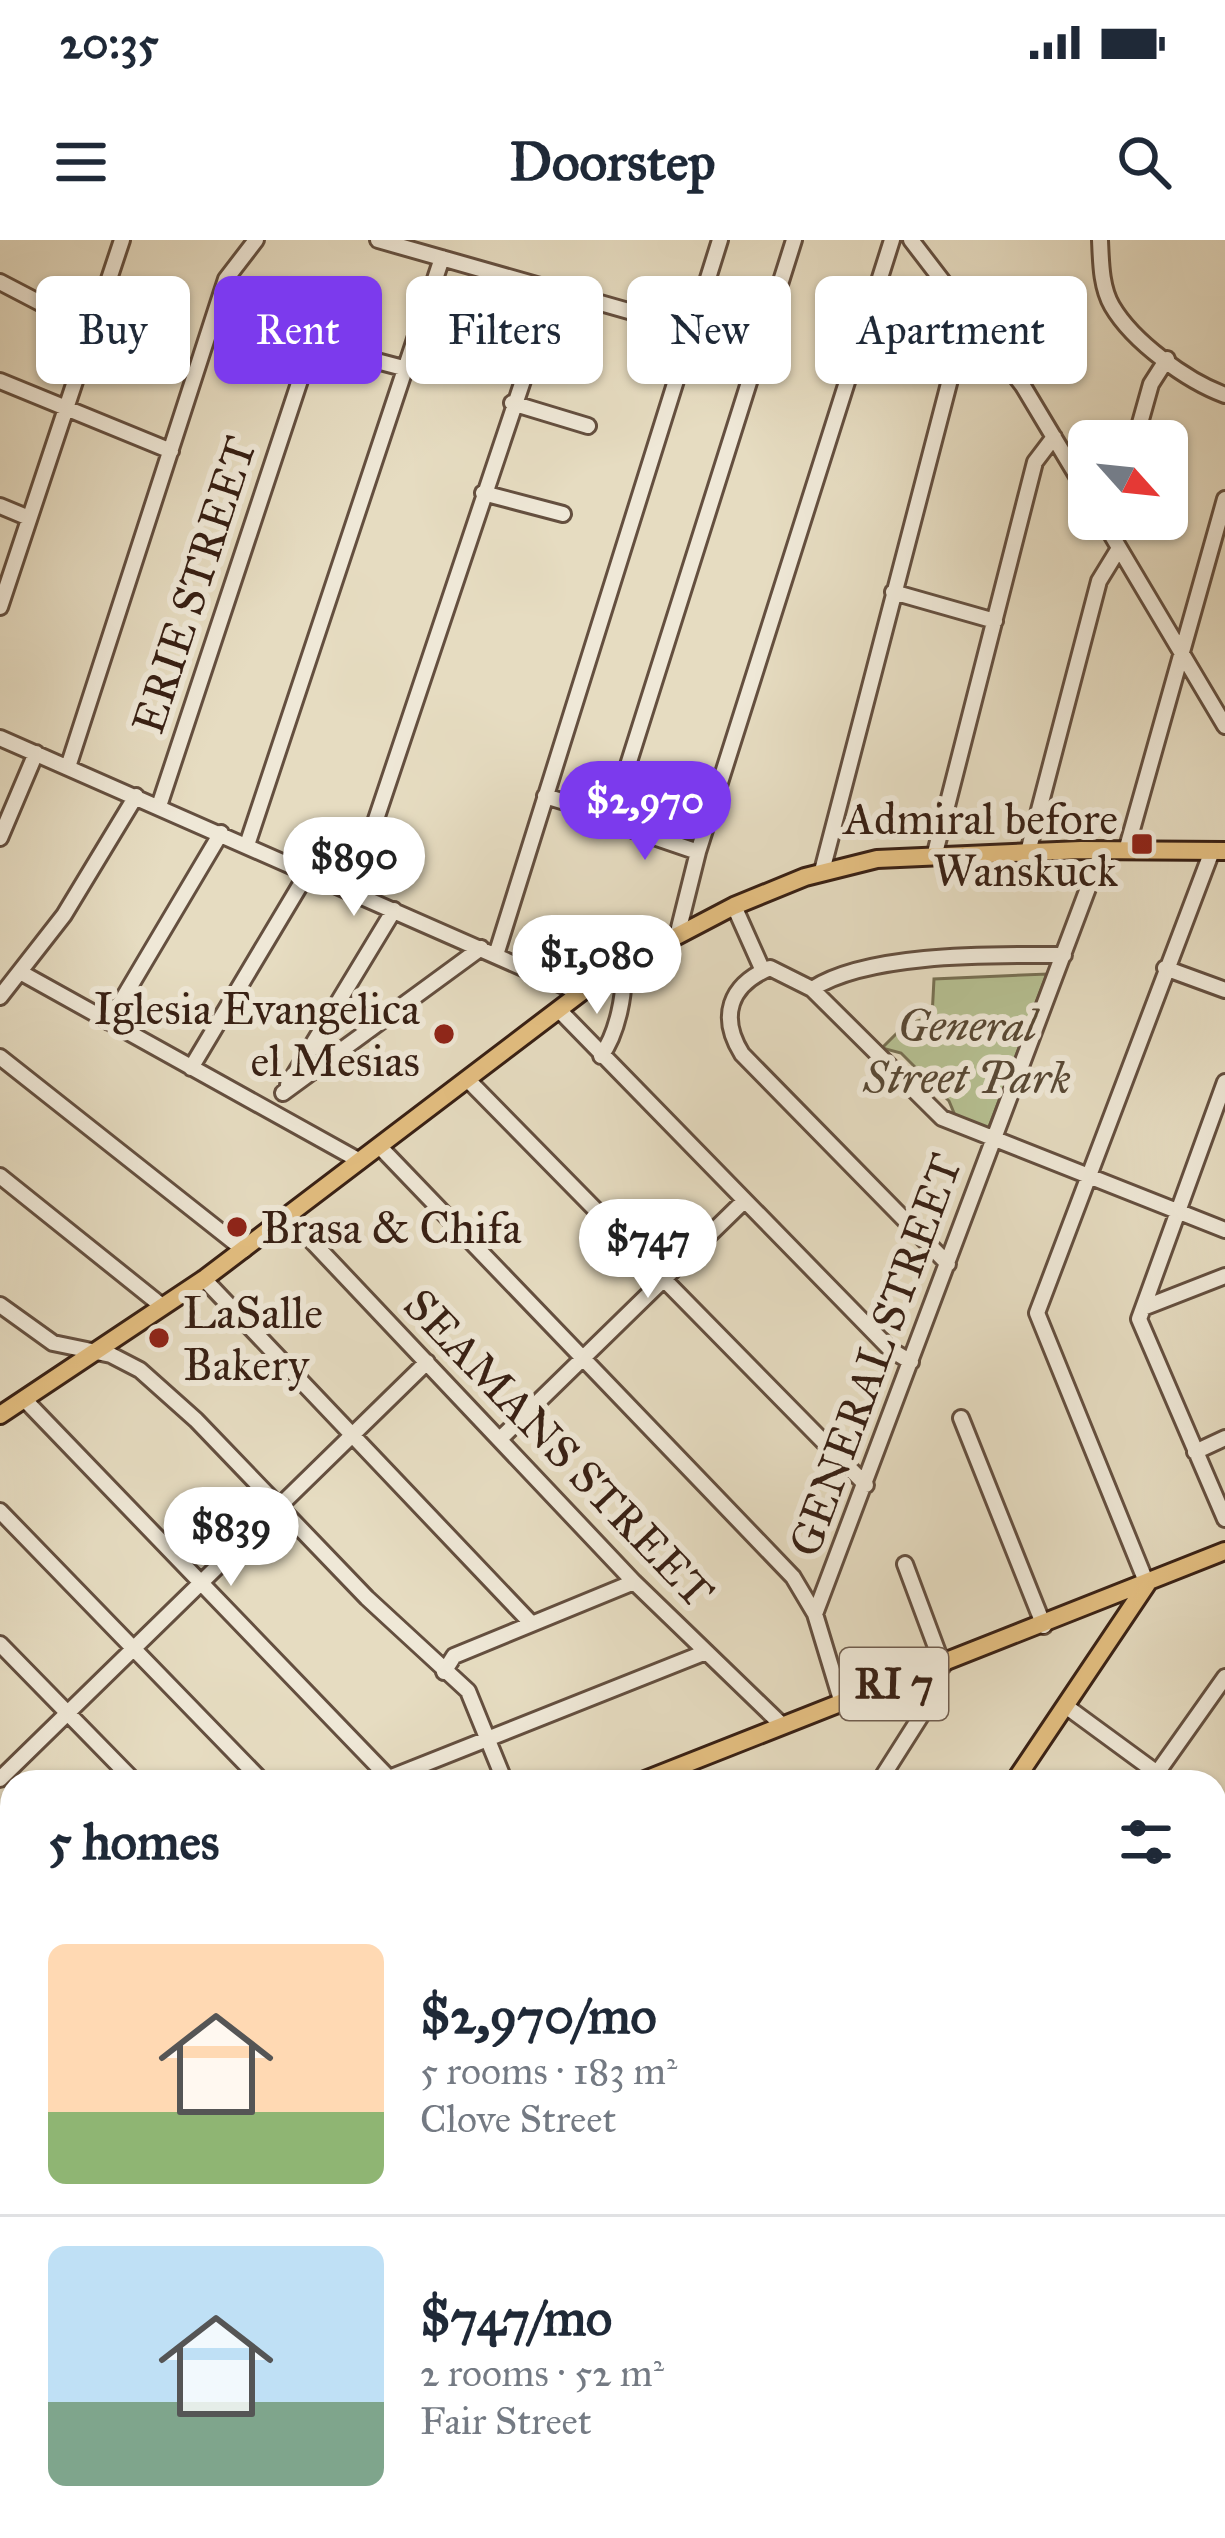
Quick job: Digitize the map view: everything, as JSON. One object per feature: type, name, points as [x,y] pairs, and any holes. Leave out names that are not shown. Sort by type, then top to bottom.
[{"type":"main road","points":[[0,1415],[204,1279],[580,993],[677,932],[822,872],[877,859],[1218,851]]},
{"type":"main road","name":"RI 7","points":[[673,1770],[1223,1558]]},
{"type":"main road","points":[[1022,1770],[1147,1584]]},
{"type":"street","points":[[110,276],[122,240]]},
{"type":"street","points":[[68,766],[226,279],[256,240]]},
{"type":"street","points":[[378,240],[503,276]]},
{"type":"street","points":[[709,276],[720,240]]},
{"type":"street","points":[[611,821],[794,240]]},
{"type":"street","points":[[677,932],[698,852],[892,240]]},
{"type":"street","points":[[911,240],[940,276]]},
{"type":"street","points":[[1100,240],[1112,305],[1167,359],[1225,395]]},
{"type":"street","points":[[436,276],[442,258]]},
{"type":"street","points":[[0,282],[36,301]]},
{"type":"street","name":"ERIE STREET","points":[[159,806],[312,344],[406,370]]},
{"type":"street","points":[[1141,420],[1151,384],[1167,359]]},
{"type":"street","points":[[248,845],[406,373]]},
{"type":"street","points":[[0,381],[170,451]]},
{"type":"street","points":[[0,608],[73,384]]},
{"type":"street","points":[[352,891],[519,384]]},
{"type":"street","points":[[283,1094],[488,952],[545,796],[674,384]]},
{"type":"street","points":[[822,872],[949,384]]},
{"type":"street","points":[[1019,384],[1068,461]]},
{"type":"street","points":[[512,403],[588,426]]},
{"type":"street","points":[[934,857],[1035,462],[1054,437]]},
{"type":"street","points":[[483,494],[563,514]]},
{"type":"street","points":[[1126,851],[1225,499]]},
{"type":"street","points":[[0,506],[29,518]]},
{"type":"street","points":[[1113,540],[1225,726]]},
{"type":"street","points":[[1028,852],[1100,581],[1118,550]]},
{"type":"street","points":[[893,592],[995,621]]},
{"type":"street","points":[[0,738],[580,993]]},
{"type":"street","points":[[0,838],[36,753]]},
{"type":"street","points":[[0,997],[64,915],[136,796]]},
{"type":"street","points":[[545,796],[698,852]]},
{"type":"street","points":[[110,1022],[221,833]]},
{"type":"street","name":"GENERAL STREET","points":[[815,1614],[1102,851]]},
{"type":"street","points":[[1147,1584],[1037,1320],[1165,968],[1218,851]]},
{"type":"street","points":[[191,1068],[308,872]]},
{"type":"street","points":[[734,906],[763,971]]},
{"type":"street","points":[[272,1112],[394,910]]},
{"type":"street","points":[[812,989],[860,970],[1064,955]]},
{"type":"street","points":[[601,1056],[611,1040],[623,986],[622,963]]},
{"type":"street","points":[[1165,968],[1225,990]]},
{"type":"street","points":[[948,1264],[733,1041],[727,1014],[734,996],[763,971],[783,970],[812,989],[930,1110],[993,1141],[1225,1230]]},
{"type":"street","points":[[20,971],[360,1161]]},
{"type":"street","points":[[559,1010],[743,1202],[891,1350],[911,1362]]},
{"type":"street","points":[[0,1057],[244,1250]]},
{"type":"street","points":[[468,1080],[866,1485]]},
{"type":"street","points":[[1225,1082],[1143,1308],[1142,1329],[1225,1519]]},
{"type":"street","points":[[380,1147],[793,1577],[815,1614],[842,1703]]},
{"type":"street","points":[[0,1176],[161,1306]]},
{"type":"street","points":[[501,1438],[743,1202]]},
{"type":"street","name":"SEAMANS STREET","points":[[288,1216],[634,1582],[783,1726]]},
{"type":"street","points":[[1143,1308],[1224,1278]]},
{"type":"street","points":[[204,1279],[531,1623]]},
{"type":"street","points":[[0,1305],[53,1343],[111,1355],[151,1378],[468,1691],[500,1770]]},
{"type":"street","points":[[10,1770],[427,1362]]},
{"type":"street","points":[[24,1399],[375,1770]]},
{"type":"street","points":[[961,1418],[1044,1626]]},
{"type":"street","points":[[1195,1452],[1225,1438]]},
{"type":"street","points":[[0,1510],[251,1770]]},
{"type":"street","points":[[904,1564],[943,1666]]},
{"type":"street","points":[[444,1672],[454,1656],[531,1623],[597,1602],[634,1582]]},
{"type":"street","points":[[0,1644],[123,1770]]},
{"type":"street","points":[[410,1770],[706,1652]]},
{"type":"street","points":[[887,1770],[926,1708],[918,1676]]},
{"type":"street","points":[[1162,1770],[1225,1677]]},
{"type":"street","points":[[1066,1707],[1147,1770]]},
{"type":"green space","name":"General Street Park","points":[[1047,974],[987,1132],[957,1120],[949,1101],[901,1053],[882,1048],[906,1024],[932,1017],[934,979]]},
{"type":"place","name":"Admiral before Wanskuck","points":[[1142,844]]},
{"type":"place","name":"Iglesia Evangelica el Mesias","points":[[444,1034]]},
{"type":"place","name":"Brasa & Chifa","points":[[237,1227]]},
{"type":"place","name":"LaSalle Bakery","points":[[159,1338]]}]
